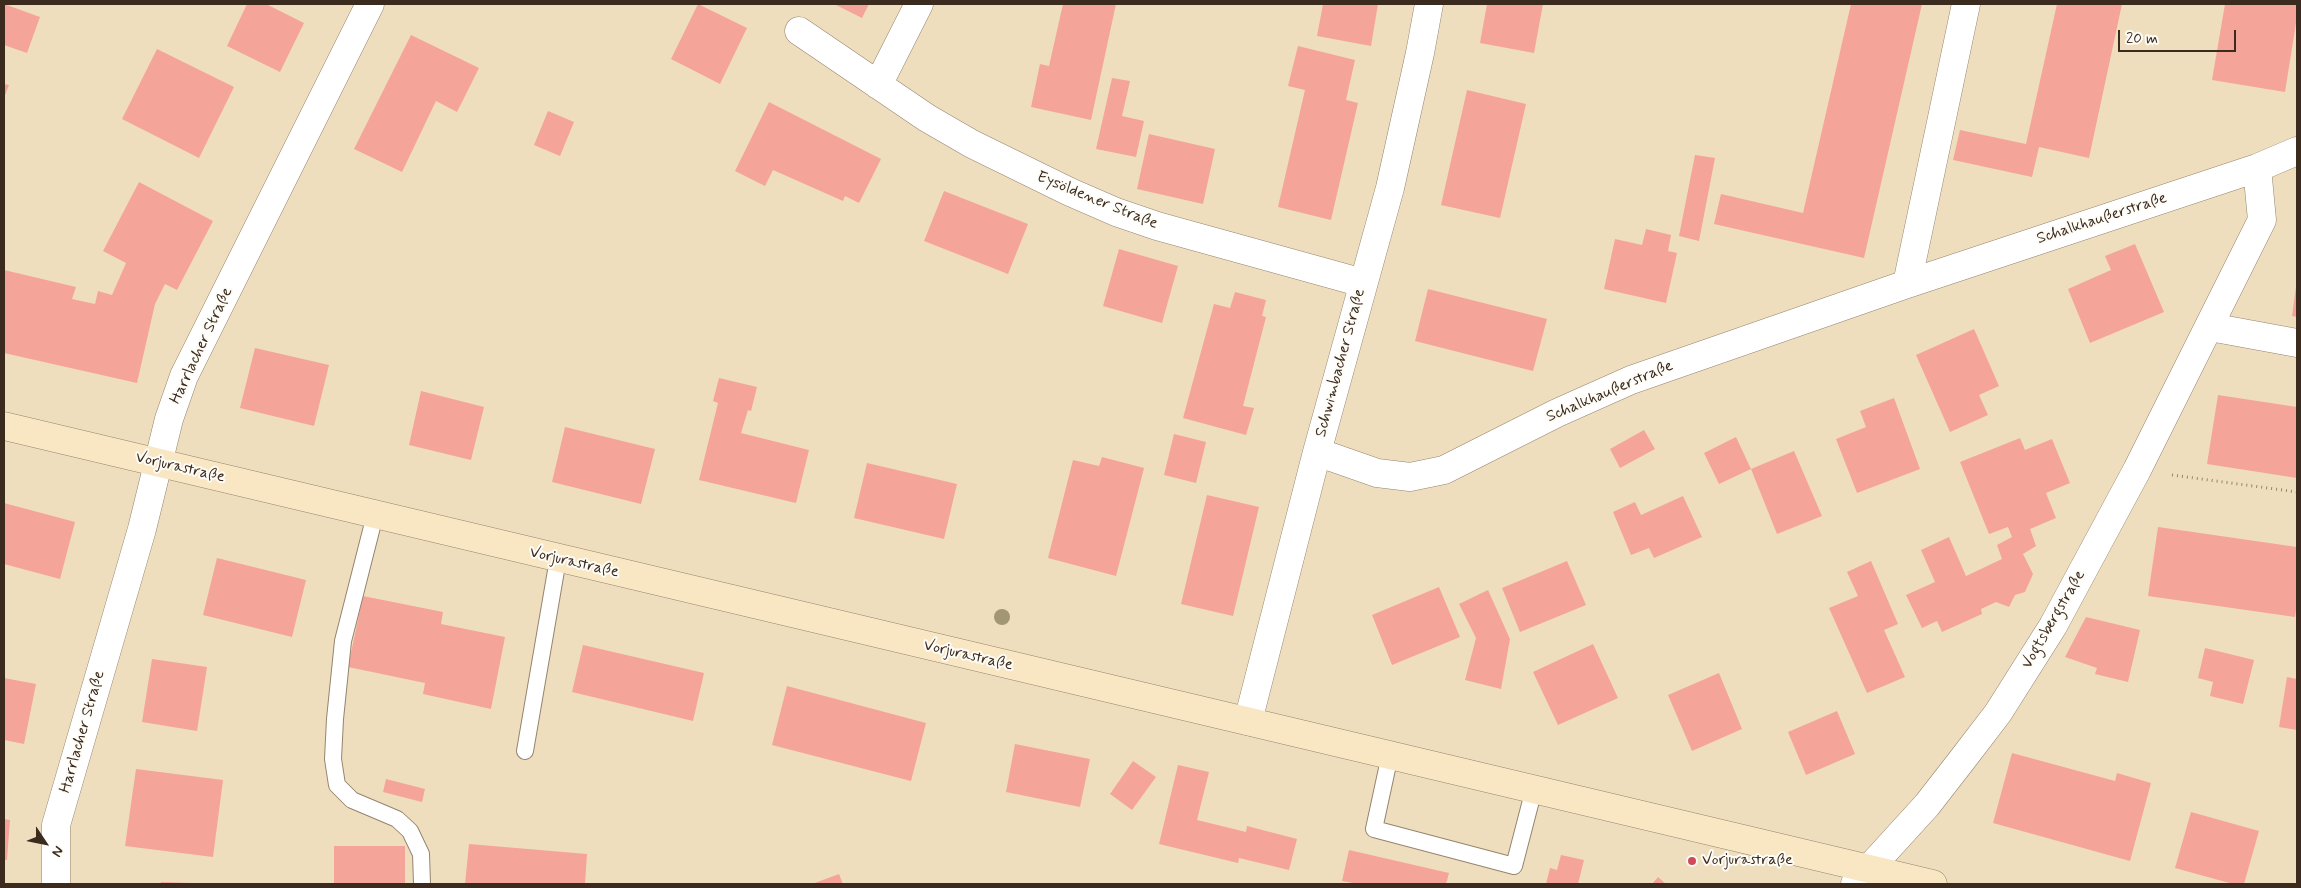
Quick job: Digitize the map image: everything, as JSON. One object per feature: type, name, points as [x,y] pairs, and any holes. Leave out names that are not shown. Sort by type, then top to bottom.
[{"type":"main road","name":"Vorjurastraße","points":[[4,426],[558,559],[1534,789],[1862,877],[1933,884]]},
{"type":"street","name":"Harrlacher Straße","points":[[56,884],[56,825],[142,529],[169,419],[184,376],[370,4]]},
{"type":"street","points":[[878,85],[919,4]]},
{"type":"street","name":"Schwimbacher Straße","points":[[1248,721],[1317,452],[1390,188],[1429,4]]},
{"type":"street","points":[[1906,284],[1966,4]]},
{"type":"street","name":"Eysöldener Straße","points":[[799,31],[927,118],[972,144],[1027,172],[1116,212],[1157,226],[1363,283]]},
{"type":"street","name":"Schalkhaußerstraße","points":[[1317,452],[1377,473],[1410,477],[1444,470],[1531,425],[1630,380],[1906,284],[2256,168],[2297,151]]},
{"type":"street","name":"Vogtsbergstraße","points":[[1862,877],[1927,805],[1998,713],[2053,626],[2137,470],[2262,220],[2256,168]]},
{"type":"street","points":[[2210,327],[2297,343]]},
{"type":"lane","points":[[375,515],[343,641],[333,759],[337,785],[352,800],[397,820],[410,831],[421,854],[422,884]]},
{"type":"lane","points":[[525,751],[558,559]]},
{"type":"lane","points":[[1390,755],[1374,829],[1514,866],[1534,789]]},
{"type":"path","points":[[2137,470],[2297,492]]},
{"type":"building","points":[[4,4],[40,17],[27,53],[4,45]]},
{"type":"building","points":[[247,4],[266,4],[304,23],[280,72],[227,46]]},
{"type":"building","points":[[698,4],[747,28],[720,84],[671,59]]},
{"type":"building","points":[[834,4],[869,4],[862,18]]},
{"type":"building","points":[[1063,4],[1116,4],[1091,120],[1031,107],[1040,64],[1049,66]]},
{"type":"building","points":[[1323,4],[1378,4],[1371,46],[1317,36]]},
{"type":"building","points":[[1487,4],[1543,4],[1534,53],[1480,43]]},
{"type":"building","points":[[1851,4],[1922,4],[1864,258],[1714,224],[1721,194],[1803,213]]},
{"type":"building","points":[[2057,4],[2122,4],[2089,158],[2039,147],[2032,177],[1953,160],[1960,130],[2026,144]]},
{"type":"building","points":[[2225,4],[2297,4],[2297,17],[2285,92],[2212,80]]},
{"type":"building","points":[[411,35],[479,68],[457,112],[436,101],[402,172],[354,149]]},
{"type":"building","points":[[1298,46],[1355,60],[1346,100],[1358,103],[1331,220],[1278,207],[1305,90],[1288,86]]},
{"type":"building","points":[[157,49],[234,87],[199,158],[122,119]]},
{"type":"building","points":[[1112,78],[1130,81],[1122,116],[1144,121],[1136,157],[1096,149]]},
{"type":"building","points":[[4,84],[9,85],[4,98]]},
{"type":"building","points":[[1467,90],[1526,104],[1500,218],[1441,205]]},
{"type":"building","points":[[769,102],[881,159],[859,203],[845,196],[843,201],[773,170],[765,186],[735,171]]},
{"type":"building","points":[[548,111],[574,122],[560,156],[534,145]]},
{"type":"building","points":[[1149,134],[1215,149],[1203,204],[1137,189]]},
{"type":"building","points":[[1695,155],[1715,158],[1699,241],[1679,236]]},
{"type":"building","points":[[139,182],[213,221],[177,290],[165,284],[155,304],[137,383],[4,353],[4,270],[76,287],[72,299],[95,304],[98,291],[112,295],[126,263],[103,251]]},
{"type":"building","points":[[944,191],[1028,224],[1008,274],[924,241]]},
{"type":"building","points":[[1646,229],[1671,235],[1668,251],[1677,253],[1666,303],[1604,289],[1615,239],[1642,245]]},
{"type":"building","points":[[2135,244],[2164,312],[2090,343],[2068,289],[2111,270],[2105,256]]},
{"type":"building","points":[[1119,249],[1178,266],[1162,323],[1103,306]]},
{"type":"building","points":[[2297,287],[2297,317],[2292,316]]},
{"type":"building","points":[[1428,289],[1547,319],[1533,371],[1415,341]]},
{"type":"building","points":[[1235,292],[1266,300],[1262,316],[1266,317],[1243,406],[1254,408],[1246,435],[1183,418],[1214,304],[1230,308]]},
{"type":"building","points":[[1974,329],[1999,386],[1979,395],[1988,415],[1950,432],[1916,355]]},
{"type":"building","points":[[255,348],[329,365],[314,426],[240,408]]},
{"type":"building","points":[[719,378],[757,387],[751,411],[748,410],[741,433],[809,450],[796,503],[699,480],[718,403],[713,401]]},
{"type":"building","points":[[421,391],[484,407],[471,460],[409,445]]},
{"type":"building","points":[[2218,395],[2297,407],[2297,478],[2207,464]]},
{"type":"building","points":[[1894,398],[1920,469],[1857,493],[1836,439],[1866,427],[1860,411]]},
{"type":"building","points":[[565,427],[655,449],[641,504],[552,482]]},
{"type":"building","points":[[1644,430],[1655,449],[1620,468],[1610,449]]},
{"type":"building","points":[[1174,434],[1206,442],[1196,483],[1164,475]]},
{"type":"building","points":[[1736,437],[1751,469],[1719,484],[1704,453]]},
{"type":"building","points":[[2020,438],[2025,450],[2052,439],[2070,483],[2046,493],[2056,518],[2030,529],[2036,546],[2023,554],[2033,574],[2025,592],[2015,595],[2009,607],[1996,602],[1981,609],[1982,614],[1942,632],[1937,621],[1922,628],[1906,595],[1935,582],[1921,550],[1949,537],[1966,576],[2002,559],[1997,545],[2012,537],[2008,527],[1989,534],[1960,462]]},
{"type":"building","points":[[1794,451],[1822,516],[1777,534],[1751,469]]},
{"type":"building","points":[[1102,457],[1144,468],[1116,576],[1048,558],[1073,460],[1099,466]]},
{"type":"building","points":[[867,463],[957,484],[944,539],[854,518]]},
{"type":"building","points":[[1207,495],[1259,507],[1233,616],[1181,604]]},
{"type":"building","points":[[1683,496],[1702,537],[1654,558],[1649,548],[1631,555],[1613,512],[1635,502],[1641,515]]},
{"type":"building","points":[[4,503],[75,522],[60,579],[4,564]]},
{"type":"building","points":[[2158,527],[2297,547],[2297,603],[2295,617],[2148,596]]},
{"type":"building","points":[[217,558],[306,580],[292,637],[203,615]]},
{"type":"building","points":[[1567,561],[1586,605],[1520,632],[1502,588]]},
{"type":"building","points":[[1871,561],[1898,624],[1884,630],[1905,677],[1867,693],[1829,608],[1858,596],[1847,572]]},
{"type":"building","points":[[1439,587],[1460,637],[1392,665],[1372,615]]},
{"type":"building","points":[[1488,590],[1510,639],[1501,689],[1465,680],[1476,638],[1459,604]]},
{"type":"building","points":[[363,596],[443,612],[441,624],[505,637],[491,709],[423,694],[425,683],[348,667]]},
{"type":"building","points":[[2086,617],[2140,630],[2128,682],[2095,674],[2097,668],[2065,657]]},
{"type":"building","points":[[1593,644],[1618,698],[1558,725],[1533,672]]},
{"type":"building","points":[[583,645],[704,673],[693,721],[572,692]]},
{"type":"building","points":[[2205,648],[2254,660],[2243,704],[2210,696],[2213,682],[2198,678]]},
{"type":"building","points":[[152,659],[207,667],[197,731],[142,722]]},
{"type":"building","points":[[1719,673],[1742,729],[1692,751],[1668,695]]},
{"type":"building","points":[[2287,677],[2297,679],[2297,730],[2279,727]]},
{"type":"building","points":[[4,678],[36,684],[24,744],[4,740]]},
{"type":"building","points":[[787,686],[926,723],[911,781],[772,745]]},
{"type":"building","points":[[1837,711],[1855,754],[1806,775],[1788,732]]},
{"type":"building","points":[[1015,744],[1090,759],[1080,807],[1006,792]]},
{"type":"building","points":[[2012,753],[2115,781],[2117,773],[2151,783],[2130,861],[1993,823]]},
{"type":"building","points":[[1133,761],[1156,777],[1132,810],[1110,794]]},
{"type":"building","points":[[1178,765],[1209,772],[1197,820],[1246,832],[1247,826],[1297,839],[1289,870],[1239,858],[1238,863],[1159,844]]},
{"type":"building","points":[[136,769],[223,780],[213,857],[125,846]]},
{"type":"building","points":[[386,779],[425,789],[422,802],[383,792]]},
{"type":"building","points":[[2191,812],[2259,831],[2244,884],[2233,884],[2175,868]]},
{"type":"building","points":[[4,819],[10,820],[7,860],[4,860]]},
{"type":"building","points":[[469,844],[587,854],[585,884],[465,884]]},
{"type":"building","points":[[334,846],[405,846],[405,884],[334,884]]},
{"type":"building","points":[[1349,850],[1449,873],[1446,884],[1358,884],[1342,881]]},
{"type":"building","points":[[1561,855],[1584,860],[1578,884],[1546,884],[1550,868],[1557,870]]},
{"type":"building","points":[[839,874],[843,884],[812,884]]},
{"type":"building","points":[[1658,877],[1666,884],[1652,884]]},
{"type":"building","points":[[161,882],[193,883],[193,884],[160,884]]},
{"type":"place","name":"Vorjurastraße","points":[[1692,861]]}]
